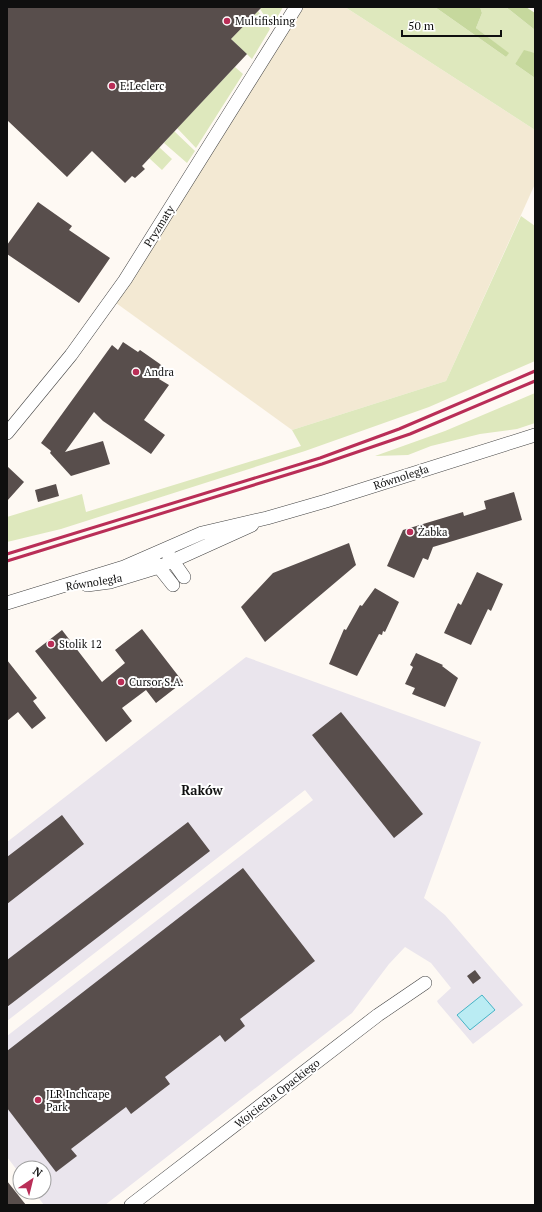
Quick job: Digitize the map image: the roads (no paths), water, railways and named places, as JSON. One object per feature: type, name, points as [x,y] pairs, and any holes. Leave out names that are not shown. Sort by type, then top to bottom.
[{"type":"street","name":"Pryzmaty","points":[[7,433],[11,419],[71,355],[125,280],[296,7]]},
{"type":"street","name":"Równoległa","points":[[52,589],[110,582],[159,567],[169,555],[202,533],[267,518],[535,435]]},
{"type":"street","name":"Równoległa","points":[[7,603],[124,567],[151,556],[169,555]]},
{"type":"street","points":[[169,555],[184,577]]},
{"type":"street","points":[[151,556],[173,585]]},
{"type":"street","name":"Wojciecha Opackiego","points":[[131,1205],[378,1015],[425,983]]},
{"type":"water","points":[[482,995],[495,1010],[470,1030],[457,1015]]},
{"type":"railway","points":[[7,554],[320,458],[399,429],[535,371]]},
{"type":"railway","points":[[7,561],[322,464],[410,434],[535,381]]},
{"type":"place","name":"Multifishing","points":[[227,21]]},
{"type":"place","name":"E.Leclerc","points":[[112,86]]},
{"type":"place","name":"Andra","points":[[136,372]]},
{"type":"place","name":"Żabka","points":[[410,532]]},
{"type":"place","name":"Stolik 12","points":[[51,644]]},
{"type":"place","name":"Cursor S.A.","points":[[121,682]]},
{"type":"place","name":"JLR Inchcape Park","points":[[38,1100]]},
{"type":"district","name":"Raków","points":[[202,790]]}]
